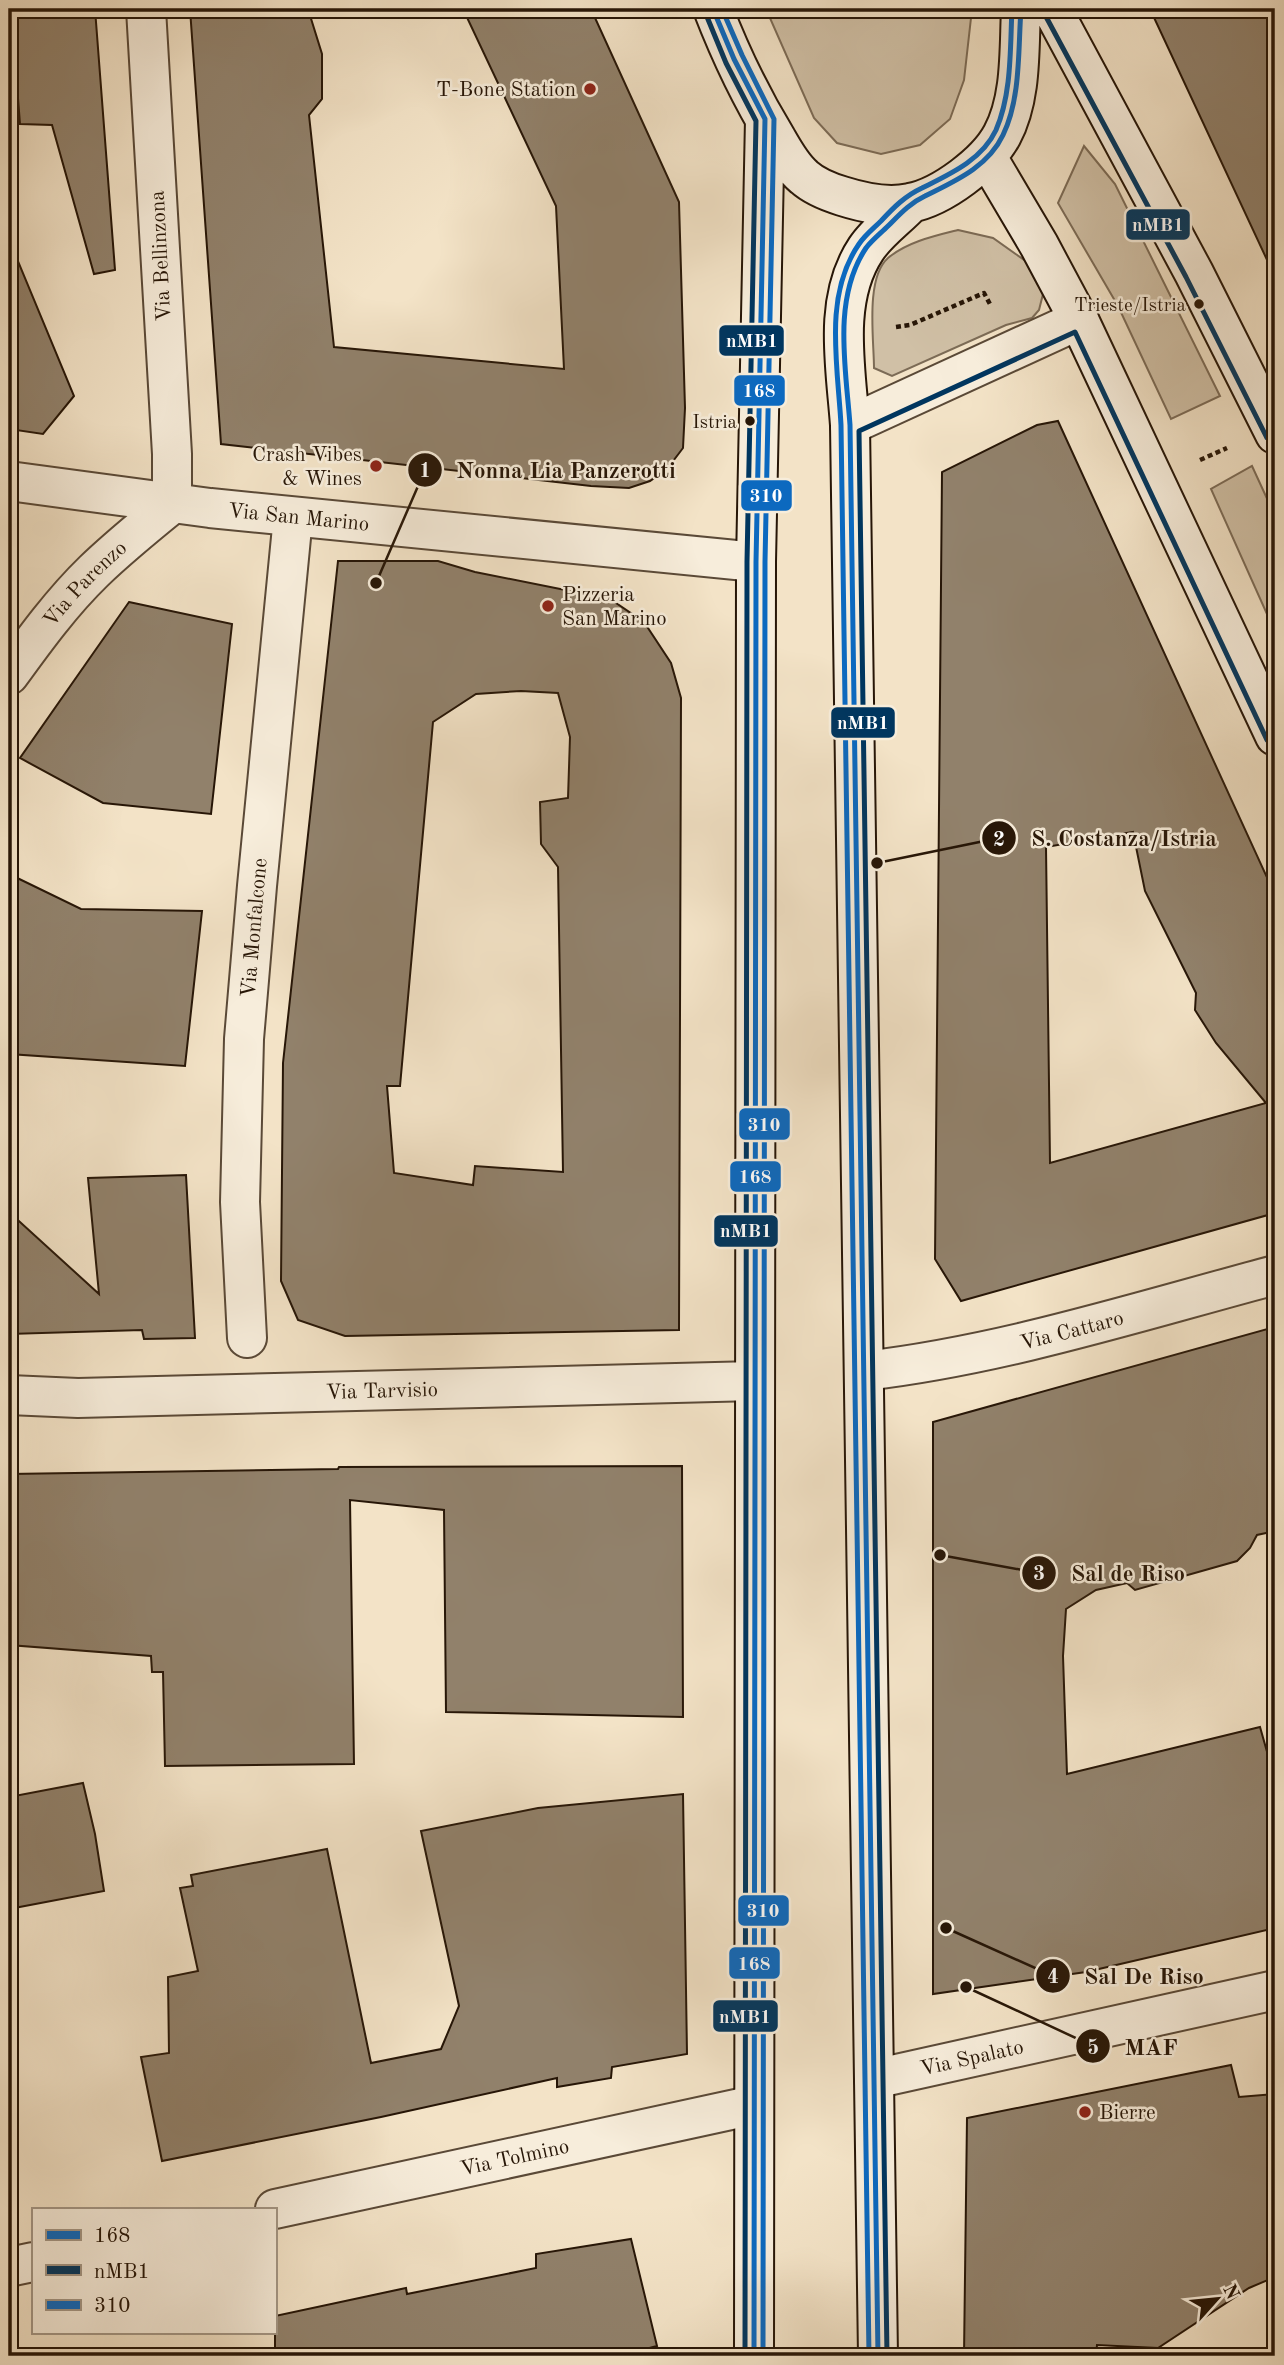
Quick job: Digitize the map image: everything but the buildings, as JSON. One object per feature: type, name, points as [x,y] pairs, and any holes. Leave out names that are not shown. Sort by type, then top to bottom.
[{"type":"street","name":"Via Bellinzona","points":[[146,9],[173,504]]},
{"type":"street","points":[[713,9],[734,59],[765,119],[792,164],[804,178],[819,187],[861,202],[884,205],[912,203]]},
{"type":"street","points":[[878,2356],[850,425],[844,330],[851,280],[867,247],[912,203],[966,176],[986,157],[1003,135],[1013,105],[1021,9]]},
{"type":"street","points":[[1052,9],[1194,273],[1275,434]]},
{"type":"street","points":[[754,2356],[756,562],[765,119]]},
{"type":"street","points":[[986,157],[1039,245],[1079,320],[1275,737]]},
{"type":"street","points":[[850,425],[1079,320]]},
{"type":"street","name":"Via San Marino","points":[[9,481],[173,504],[756,562]]},
{"type":"street","name":"Via Parenzo","points":[[9,675],[78,588],[123,544],[173,504]]},
{"type":"street","name":"Via Monfalcone","points":[[247,1338],[240,1202],[244,1039],[293,517]]},
{"type":"street","name":"Via Cattaro","points":[[864,1371],[936,1361],[1011,1345],[1275,1275]]},
{"type":"street","name":"Via Tarvisio","points":[[9,1395],[78,1398],[755,1381]]},
{"type":"street","name":"Via Spalato","points":[[874,2079],[1275,1990]]},
{"type":"street","name":"Via Tolmino","points":[[276,2209],[754,2105]]},
{"type":"street","points":[[9,2267],[32,2262]]},
{"type":"path","points":[[888,328],[909,325],[984,293]]},
{"type":"path","points":[[1195,462],[1232,446]]},
{"type":"shaded area","points":[[766,9],[972,9],[964,80],[950,119],[920,145],[881,154],[837,143],[814,118]]},
{"type":"shaded area","points":[[1084,146],[1115,184],[1220,396],[1171,419],[1118,306],[1058,203]]},
{"type":"shaded area","points":[[958,230],[993,238],[1027,262],[1043,294],[1039,310],[1032,318],[1006,325],[892,376],[874,368],[873,294],[881,267],[888,258],[904,248],[921,240]]},
{"type":"shaded area","points":[[1252,466],[1275,516],[1275,632],[1211,489]]},
{"type":"transit line","name":"168","points":[[713,9],[734,59],[765,119],[756,562],[754,2356]]},
{"type":"transit line","name":"310","points":[[722,9],[774,119],[765,562],[763,2356]]},
{"type":"transit line","name":"310","points":[[869,2356],[841,425],[835,332],[841,286],[848,264],[859,244],[905,198],[964,165],[990,141],[1001,116],[1008,86],[1012,9]]},
{"type":"transit line","name":"168","points":[[878,2356],[850,425],[844,357],[845,311],[855,268],[871,242],[910,205],[970,172],[997,146],[1009,121],[1016,89],[1021,9]]},
{"type":"transit line","name":"nMB1","points":[[705,12],[726,63],[756,121],[747,562],[745,2356]]},
{"type":"transit line","name":"nMB1","points":[[1044,13],[1186,277],[1267,438]]},
{"type":"transit line","name":"nMB1","points":[[887,2356],[859,431],[1075,332],[1267,740]]},
{"type":"place","name":"T-Bone Station","points":[[590,89]]},
{"type":"place","name":"Trieste/Istria","points":[[1199,304]]},
{"type":"place","name":"Istria","points":[[750,421]]},
{"type":"place","name":"Crash Vibes & Wines","points":[[376,466]]},
{"type":"place","name":"Nonna Lia Panzerotti","points":[[376,583]]},
{"type":"place","name":"Pizzeria San Marino","points":[[548,606]]},
{"type":"place","name":"S. Costanza/Istria","points":[[877,863]]},
{"type":"place","name":"Sal de Riso","points":[[940,1555]]},
{"type":"place","name":"Sal De Riso","points":[[946,1928]]},
{"type":"place","name":"MAF","points":[[966,1987]]},
{"type":"place","name":"Bierre","points":[[1085,2112]]}]
